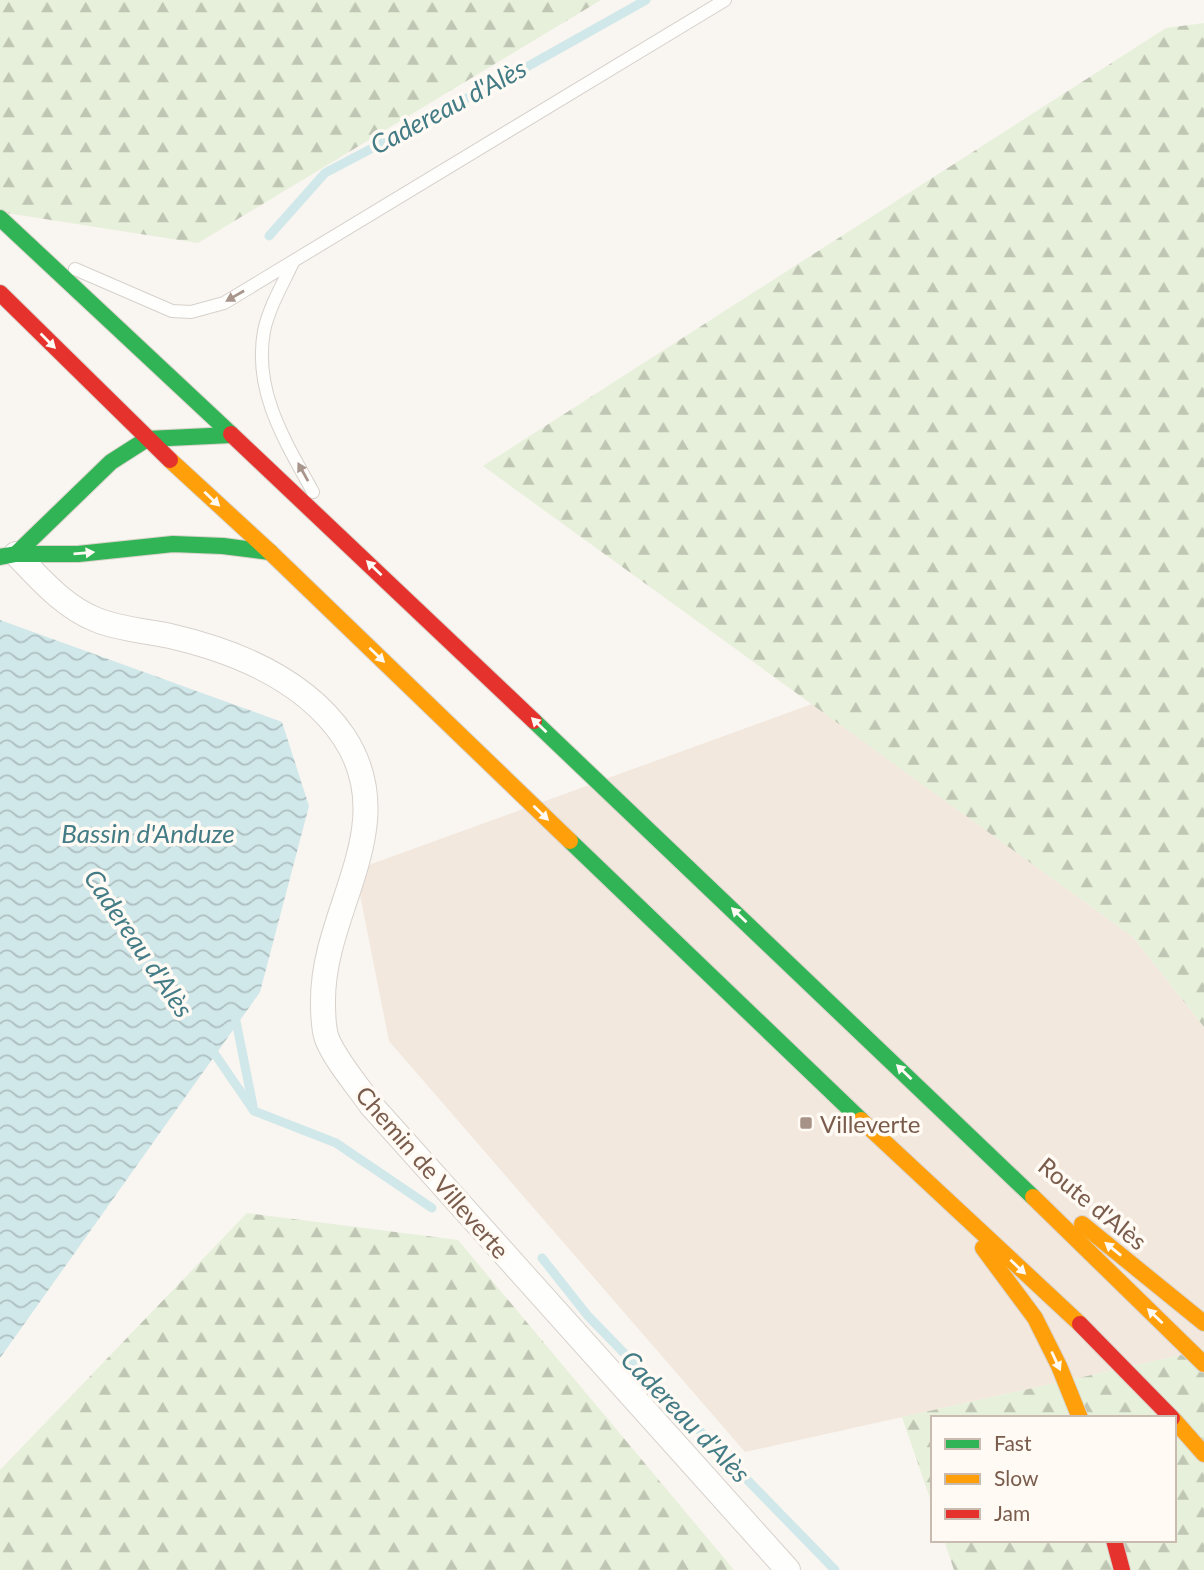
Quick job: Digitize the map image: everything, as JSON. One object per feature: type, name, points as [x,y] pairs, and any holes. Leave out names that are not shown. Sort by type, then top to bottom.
[{"type":"main road","points":[[0,218],[336,532],[953,1119],[1204,1364]]},
{"type":"main road","points":[[0,293],[147,439],[270,552],[801,1064],[1103,1345],[1170,1416]]},
{"type":"main road","points":[[8,556],[111,463],[147,439],[230,435]]},
{"type":"main road","points":[[8,556],[78,554],[173,544],[223,546],[270,552]]},
{"type":"main road","name":"Route d'Alès","points":[[953,1119],[1204,1323]]},
{"type":"main road","points":[[949,1204],[1035,1318],[1059,1366],[1079,1416]]},
{"type":"main road","points":[[1176,1422],[1204,1454]]},
{"type":"main road","points":[[1115,1542],[1122,1570]]},
{"type":"street","name":"Chemin de Villeverte","points":[[8,556],[55,595],[97,620],[205,644],[254,663],[307,697],[345,738],[359,767],[366,797],[362,851],[327,954],[323,1016],[327,1038],[371,1105],[788,1570]]},
{"type":"lane","points":[[37,251],[172,312],[191,313],[225,303],[725,0]]},
{"type":"lane","points":[[293,261],[264,329],[263,383],[279,430],[336,532]]},
{"type":"shaded area","points":[[812,704],[1133,937],[1204,1027],[1204,1350],[745,1452],[389,1041],[355,870]]},
{"type":"green space","points":[[0,0],[601,0],[198,243],[0,212]]},
{"type":"green space","points":[[1204,23],[1204,1027],[1133,937],[483,466],[1166,28]]},
{"type":"green space","points":[[247,1213],[458,1240],[734,1570],[0,1570],[0,1470]]},
{"type":"green space","points":[[1204,1350],[1204,1570],[954,1570],[945,1542],[1176,1542],[1176,1416],[931,1416],[931,1501],[902,1417]]},
{"type":"water","name":"Bassin d'Anduze","points":[[0,620],[282,722],[309,806],[260,992],[0,1358]]},
{"type":"waterway","name":"Cadereau d'Alès","points":[[269,236],[325,173],[532,64],[646,0]]},
{"type":"waterway","name":"Cadereau d'Alès","points":[[235,1016],[253,1106]]},
{"type":"waterway","name":"Cadereau d'Alès","points":[[210,1047],[254,1111],[336,1143],[432,1208]]},
{"type":"waterway","name":"Cadereau d'Alès","points":[[542,1258],[588,1316],[835,1570]]},
{"type":"traffic: fast","points":[[0,218],[231,434]]},
{"type":"traffic: fast","points":[[16,554],[111,462],[147,439],[231,435]]},
{"type":"traffic: fast","points":[[0,557],[16,554],[78,554],[173,544],[223,546],[270,552]]},
{"type":"traffic: fast","points":[[534,721],[1033,1197]]},
{"type":"traffic: fast","points":[[570,841],[861,1120]]},
{"type":"traffic: slow","points":[[170,460],[270,552],[570,841]]},
{"type":"traffic: slow","points":[[861,1120],[1080,1324]]},
{"type":"traffic: slow","points":[[1033,1197],[1204,1364]]},
{"type":"traffic: slow","points":[[1082,1224],[1204,1323]]},
{"type":"traffic: slow","points":[[983,1248],[1035,1318],[1059,1366],[1079,1416]]},
{"type":"traffic: slow","points":[[1176,1422],[1204,1454]]},
{"type":"traffic: jam","points":[[0,293],[170,460]]},
{"type":"traffic: jam","points":[[231,434],[534,721]]},
{"type":"traffic: jam","points":[[1080,1324],[1170,1416]]},
{"type":"traffic: jam","points":[[1115,1542],[1122,1570]]},
{"type":"place","name":"Villeverte","points":[[806,1123]]}]
